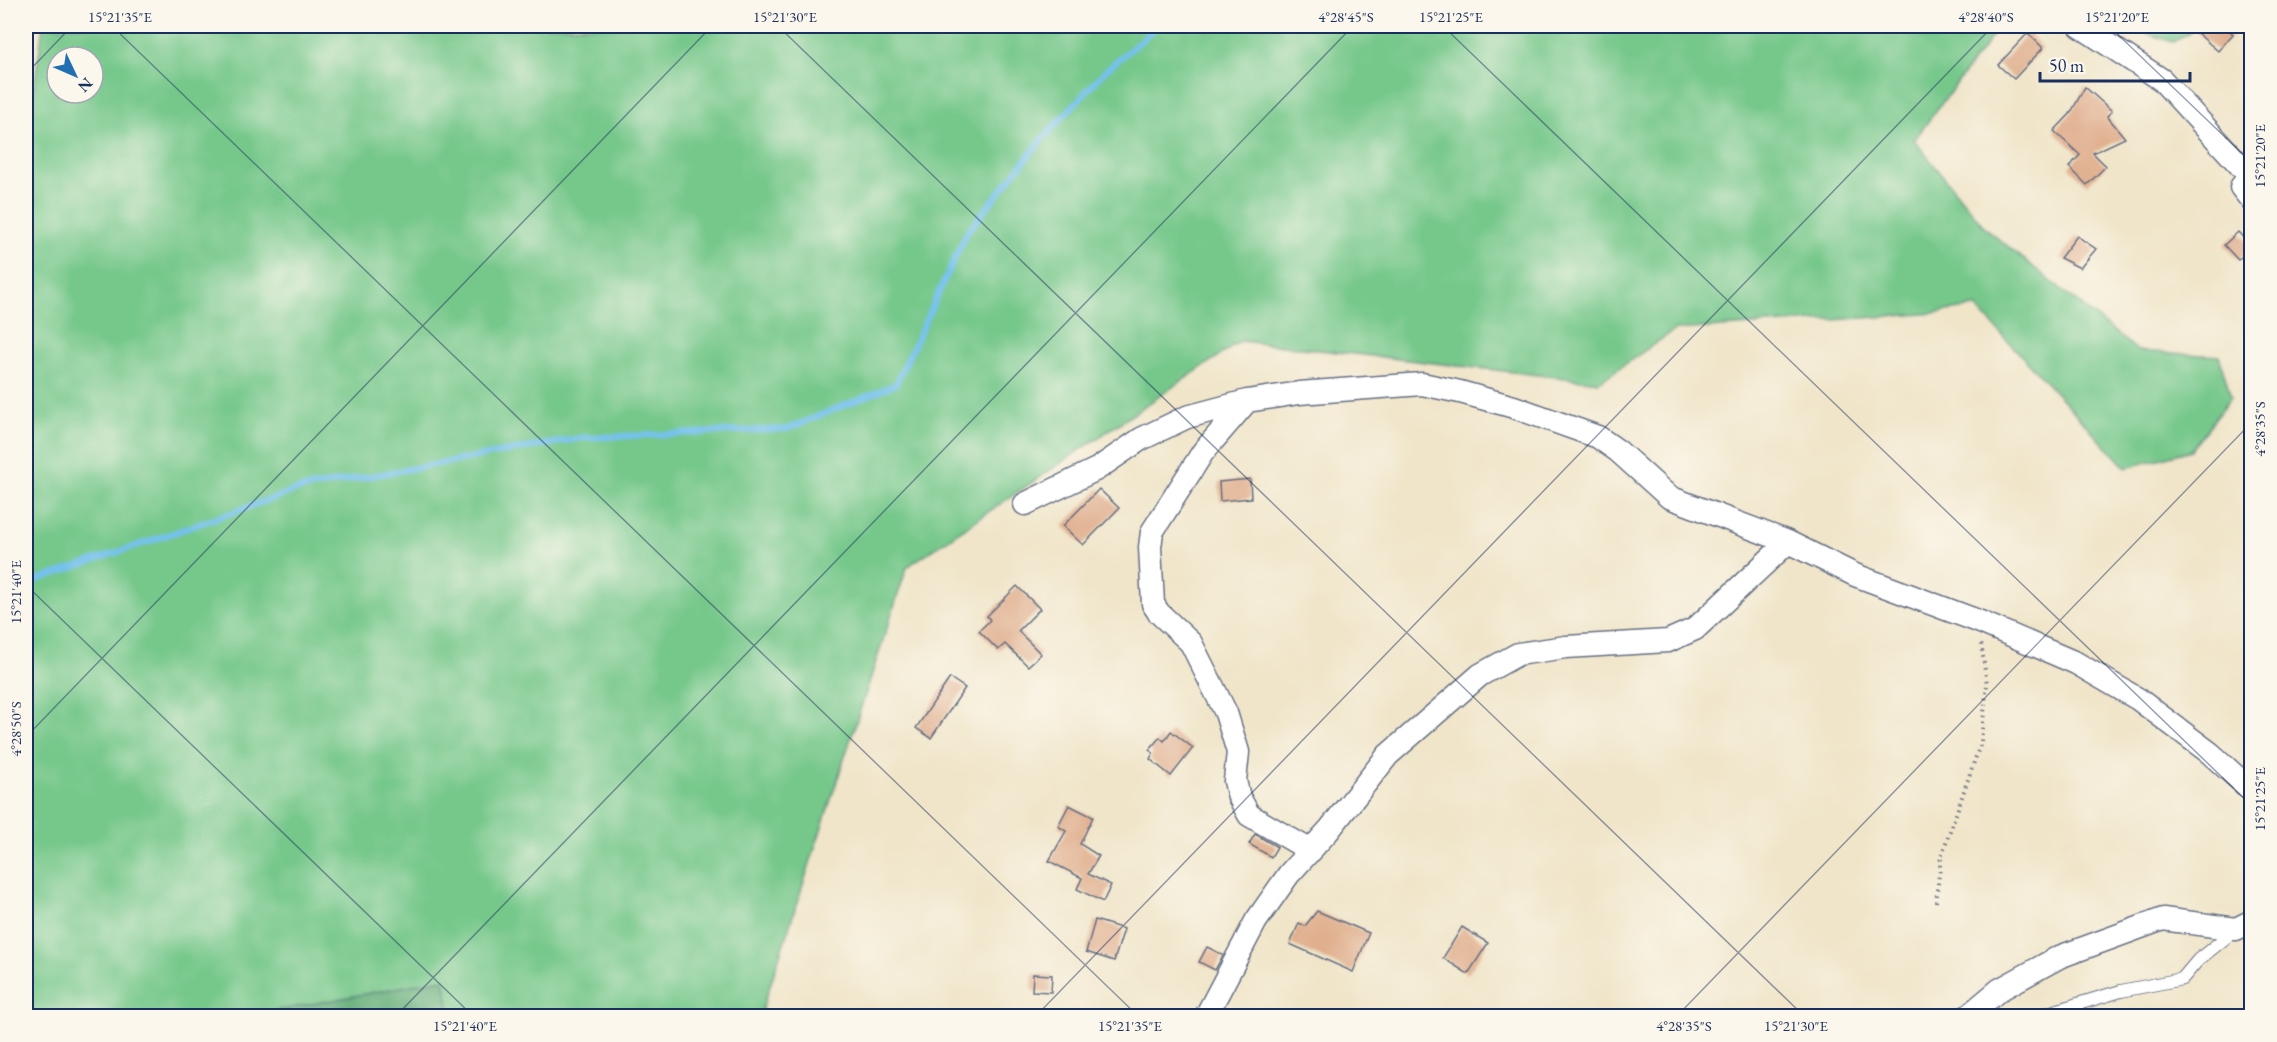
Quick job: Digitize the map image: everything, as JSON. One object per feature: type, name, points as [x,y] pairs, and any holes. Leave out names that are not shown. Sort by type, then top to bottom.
[{"type":"street","points":[[2080,26],[2162,80],[2250,174],[2241,187],[2252,201]]},
{"type":"street","points":[[1024,504],[1097,469],[1141,439],[1187,417],[1247,401],[1299,393],[1422,384],[1514,407],[1598,437],[1618,451],[1669,497],[1788,542],[1855,575],[1978,621],[2076,663],[2138,699],[2210,753],[2252,791]]},
{"type":"street","points":[[1247,401],[1203,452],[1152,532],[1151,591],[1153,604],[1159,613],[1191,643],[1226,713],[1238,752],[1235,780],[1239,797],[1249,814],[1311,850]]},
{"type":"street","points":[[1206,1017],[1256,921],[1289,874],[1388,755],[1480,675],[1518,654],[1566,647],[1668,641],[1695,629],[1788,542]]},
{"type":"street","points":[[1968,1017],[1999,990],[2059,957],[2163,919],[2244,925]]},
{"type":"lane","points":[[2038,1017],[2121,991],[2182,980],[2198,960],[2244,925]]},
{"type":"path","points":[[1936,902],[1941,857],[1981,742],[1986,684],[1978,621]]},
{"type":"green space","points":[[43,26],[2000,26],[1914,140],[1985,228],[2138,351],[2219,356],[2231,397],[2191,450],[2126,468],[1976,307],[1925,314],[1675,330],[1599,382],[1241,341],[907,567],[760,1016],[451,1016],[444,979],[249,1016],[26,1016],[26,142]]},
{"type":"green space","points":[[2122,26],[2200,26],[2173,42]]},
{"type":"green space","points":[[444,979],[451,1016],[249,1016]]},
{"type":"building","points":[[2189,26],[2225,26],[2233,34],[2218,51]]},
{"type":"building","points":[[2028,33],[2043,48],[2014,79],[1998,65]]},
{"type":"building","points":[[2085,87],[2112,111],[2107,116],[2125,138],[2093,153],[2106,166],[2087,185],[2069,167],[2080,155],[2054,131],[2070,114]]},
{"type":"building","points":[[2238,232],[2252,247],[2238,260],[2224,245]]},
{"type":"building","points":[[2077,236],[2096,249],[2080,268],[2060,258]]},
{"type":"building","points":[[1250,479],[1251,498],[1220,501],[1219,482]]},
{"type":"building","points":[[1099,489],[1119,508],[1083,545],[1063,526]]},
{"type":"building","points":[[1017,586],[1040,609],[1018,631],[1041,654],[1028,666],[1005,644],[998,650],[979,631],[990,620],[987,616]]},
{"type":"building","points":[[950,678],[965,688],[931,738],[916,728]]},
{"type":"building","points":[[1171,731],[1193,748],[1171,776],[1150,759],[1153,753],[1149,750],[1160,737],[1164,741]]},
{"type":"building","points":[[1069,805],[1093,817],[1080,844],[1099,856],[1088,874],[1111,885],[1103,902],[1077,889],[1082,878],[1049,861],[1066,831],[1058,826]]},
{"type":"building","points":[[1255,834],[1277,847],[1271,857],[1249,844]]},
{"type":"building","points":[[1317,911],[1369,933],[1353,972],[1290,944],[1299,923],[1305,926]]},
{"type":"building","points":[[1095,920],[1124,929],[1114,961],[1086,952]]},
{"type":"building","points":[[1462,927],[1488,943],[1468,974],[1443,958]]},
{"type":"building","points":[[1207,947],[1223,955],[1215,970],[1199,962]]},
{"type":"building","points":[[1033,974],[1052,975],[1051,992],[1032,991]]},
{"type":"waterway","points":[[26,584],[300,489],[581,438],[787,429],[896,384],[967,232],[1041,141],[1105,71],[1158,26]]}]
